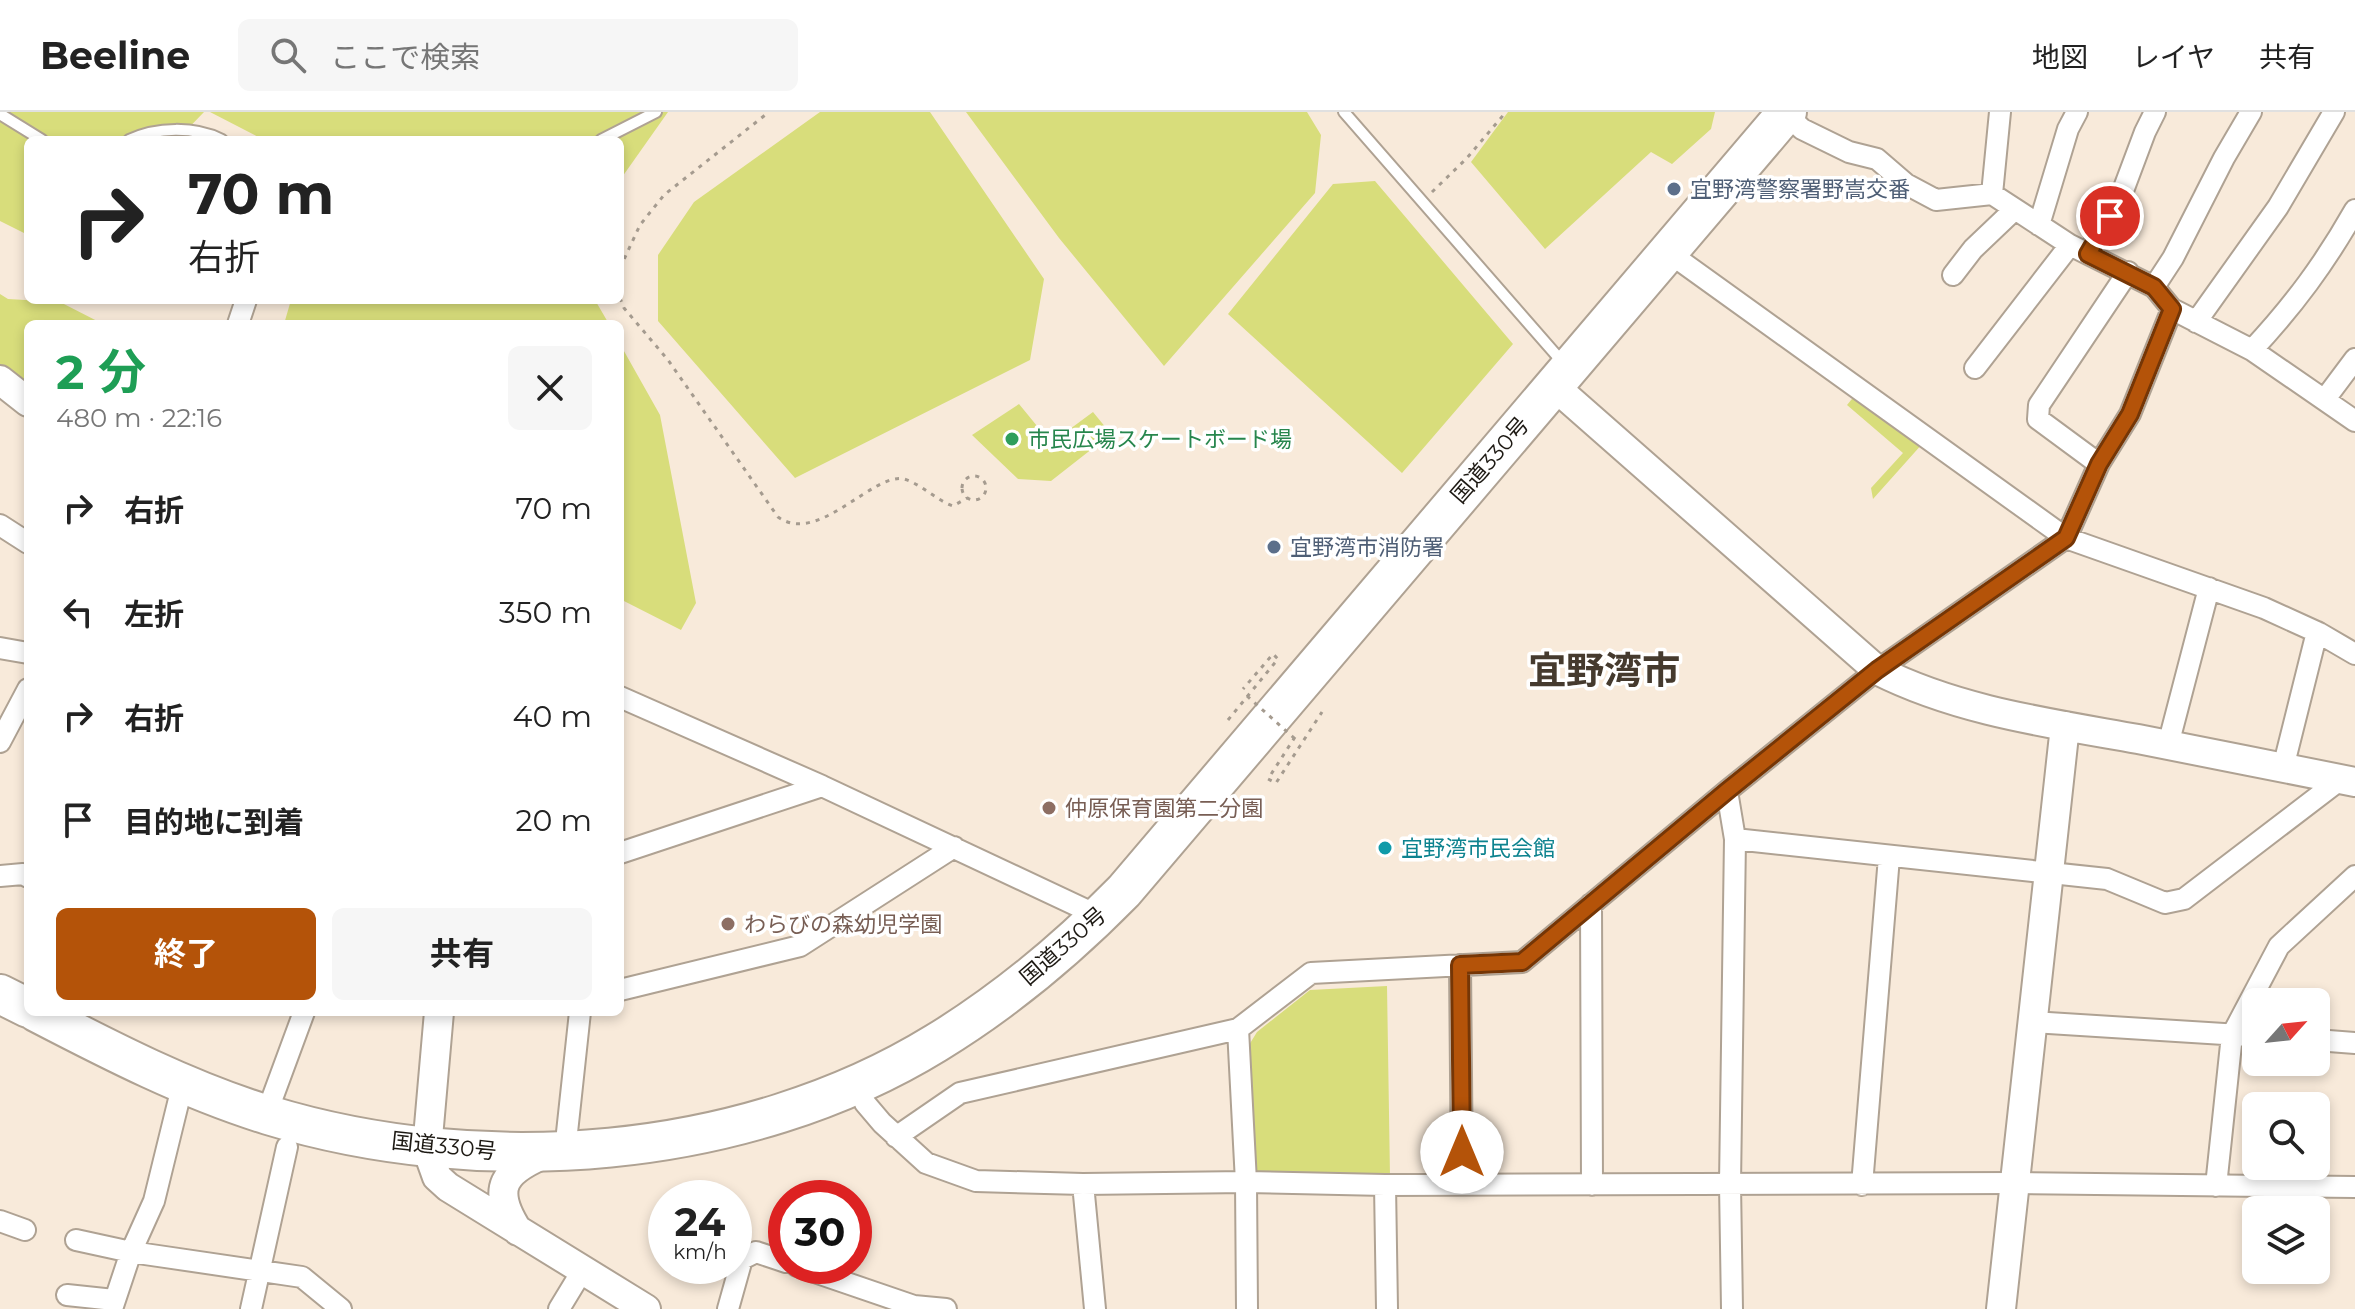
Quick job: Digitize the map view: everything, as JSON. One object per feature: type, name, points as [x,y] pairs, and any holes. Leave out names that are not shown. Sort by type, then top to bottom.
[{"type":"highway","name":"国道330号","points":[[44,1016],[129,1060],[266,1115],[427,1149],[492,1153],[558,1151],[654,1142],[716,1131],[781,1113],[858,1083],[934,1045],[1019,986],[1124,891],[1786,113]]},
{"type":"highway","points":[[0,994],[24,1006]]},
{"type":"street","points":[[1992,194],[2000,112]]},
{"type":"street","points":[[2039,225],[2068,129],[2077,112]]},
{"type":"street","points":[[1975,368],[2079,250],[2121,196],[2155,112]]},
{"type":"street","points":[[2154,287],[2173,258],[2251,112]]},
{"type":"street","points":[[2196,322],[2278,207],[2334,112]]},
{"type":"street","points":[[1786,113],[1802,129],[1849,152],[1877,159],[1906,184],[1936,200],[1992,194],[2079,250],[2154,287],[2172,309],[2252,350],[2355,421]]},
{"type":"street","points":[[1953,275],[1973,249],[2015,209]]},
{"type":"street","points":[[2252,350],[2307,286],[2355,210]]},
{"type":"street","points":[[1668,252],[2066,538],[2264,608],[2317,632],[2355,654]]},
{"type":"street","points":[[2099,464],[2038,419],[2039,405],[2128,272]]},
{"type":"street","points":[[896,1137],[960,1093],[1238,1029],[1311,973],[1522,962],[1877,670],[2066,538],[2099,464],[2130,414],[2172,309]]},
{"type":"street","points":[[2325,399],[2355,359]]},
{"type":"street","points":[[1562,378],[1877,670],[1951,702],[2348,780]]},
{"type":"street","points":[[0,380],[24,399]]},
{"type":"street","points":[[0,525],[24,540]]},
{"type":"street","points":[[2168,745],[2209,588]]},
{"type":"street","points":[[2283,768],[2317,632]]},
{"type":"street","points":[[0,648],[24,652]]},
{"type":"street","points":[[0,742],[24,697]]},
{"type":"street","points":[[624,699],[822,786],[1099,916]]},
{"type":"street","points":[[2001,1309],[2065,726]]},
{"type":"street","points":[[1735,839],[2107,879],[2165,903],[2184,899],[2348,780]]},
{"type":"street","points":[[624,852],[822,786]]},
{"type":"street","points":[[1727,791],[1735,839],[1730,1184],[1732,1309]]},
{"type":"street","points":[[624,989],[800,946],[954,847]]},
{"type":"street","points":[[1862,1185],[1889,857]]},
{"type":"street","points":[[0,876],[24,875]]},
{"type":"street","points":[[2216,1186],[2232,1035],[2279,946],[2350,889]]},
{"type":"street","points":[[1591,904],[1592,1185]]},
{"type":"street","points":[[1460,965],[1462,1183]]},
{"type":"street","points":[[266,1115],[303,1016]]},
{"type":"street","points":[[439,1016],[427,1149],[437,1177],[448,1187],[646,1309]]},
{"type":"street","points":[[519,1231],[506,1211],[501,1196],[504,1185],[515,1171],[558,1151],[579,1016]]},
{"type":"street","points":[[2032,1022],[2242,1035]]},
{"type":"street","points":[[1238,1029],[1246,1182],[1247,1309]]},
{"type":"street","points":[[2330,1041],[2355,1043]]},
{"type":"street","points":[[67,1295],[113,1304],[131,1252],[154,1201],[183,1083]]},
{"type":"street","points":[[858,1083],[865,1103],[896,1137],[926,1163],[976,1181],[1083,1184],[2015,1183],[2355,1187]]},
{"type":"street","points":[[251,1309],[287,1147]]},
{"type":"street","points":[[1083,1184],[1095,1309]]},
{"type":"street","points":[[1385,1185],[1387,1309]]},
{"type":"street","points":[[0,1221],[25,1230]]},
{"type":"street","points":[[76,1240],[131,1252],[302,1277],[341,1309]]},
{"type":"street","points":[[728,1309],[742,1259],[756,1252],[768,1256]]},
{"type":"street","points":[[559,1309],[582,1271]]},
{"type":"street","points":[[850,1284],[914,1306],[946,1309]]},
{"type":"lane","points":[[609,136],[656,112]]},
{"type":"lane","points":[[1344,112],[1551,351],[1562,378]]},
{"type":"lane","points":[[0,114],[36,136]]},
{"type":"lane","points":[[137,136],[181,129],[213,136]]},
{"type":"path","points":[[624,259],[640,225],[664,195],[769,112]]},
{"type":"path","points":[[1423,201],[1467,158],[1506,112]]},
{"type":"path","points":[[622,304],[668,360],[778,517],[786,523],[802,524],[840,511],[888,481],[902,479],[953,506],[967,498],[979,499],[985,494],[986,483],[980,477],[971,476],[962,484],[967,498]]},
{"type":"path","points":[[1228,720],[1278,659],[1273,654],[1243,689]]},
{"type":"path","points":[[1247,696],[1294,738],[1268,779],[1276,783],[1322,712]]},
{"type":"green space","points":[[0,112],[204,112],[181,136],[24,136],[24,233],[0,221]]},
{"type":"green space","points":[[210,112],[668,112],[624,174],[624,136],[256,136]]},
{"type":"green space","points":[[820,112],[930,112],[1044,279],[1030,360],[795,478],[658,321],[658,255],[694,202]]},
{"type":"green space","points":[[966,112],[1307,112],[1321,135],[1315,193],[1164,366],[1059,238]]},
{"type":"green space","points":[[1508,112],[1715,112],[1711,129],[1672,164],[1651,152],[1545,249],[1471,162]]},
{"type":"green space","points":[[1375,181],[1513,344],[1402,473],[1228,314],[1333,184]]},
{"type":"green space","points":[[0,294],[8,299],[24,300],[24,304],[64,304],[95,320],[24,320],[24,383],[0,365]]},
{"type":"green space","points":[[290,304],[597,304],[607,320],[285,320]]},
{"type":"green space","points":[[624,351],[660,415],[696,603],[681,630],[624,601]]},
{"type":"green space","points":[[1856,394],[1923,443],[1873,499],[1871,488],[1903,453],[1847,405]]},
{"type":"green space","name":"市民広場スケートボード場","points":[[1019,404],[1051,443],[1093,412],[1111,434],[1051,481],[1018,479],[972,435]]},
{"type":"green space","points":[[1387,986],[1390,1176],[1263,1178],[1252,1168],[1249,1045],[1257,1032],[1310,990]]},
{"type":"place","name":"宜野湾警察署野嵩交番","points":[[1674,189]]},
{"type":"place","name":"市民広場スケートボード場","points":[[1012,439]]},
{"type":"place","name":"宜野湾市消防署","points":[[1274,547]]},
{"type":"place","name":"仲原保育園第二分園","points":[[1049,808]]},
{"type":"place","name":"宜野湾市民会館","points":[[1385,848]]},
{"type":"place","name":"わらびの森幼児学園","points":[[728,924]]},
{"type":"district","name":"宜野湾市","points":[[1604,670]]},
{"type":"route","points":[[1462,1152],[1460,965],[1522,962],[1877,670],[2066,538],[2099,464],[2130,414],[2172,309],[2154,287],[2088,254],[2110,216]]}]
